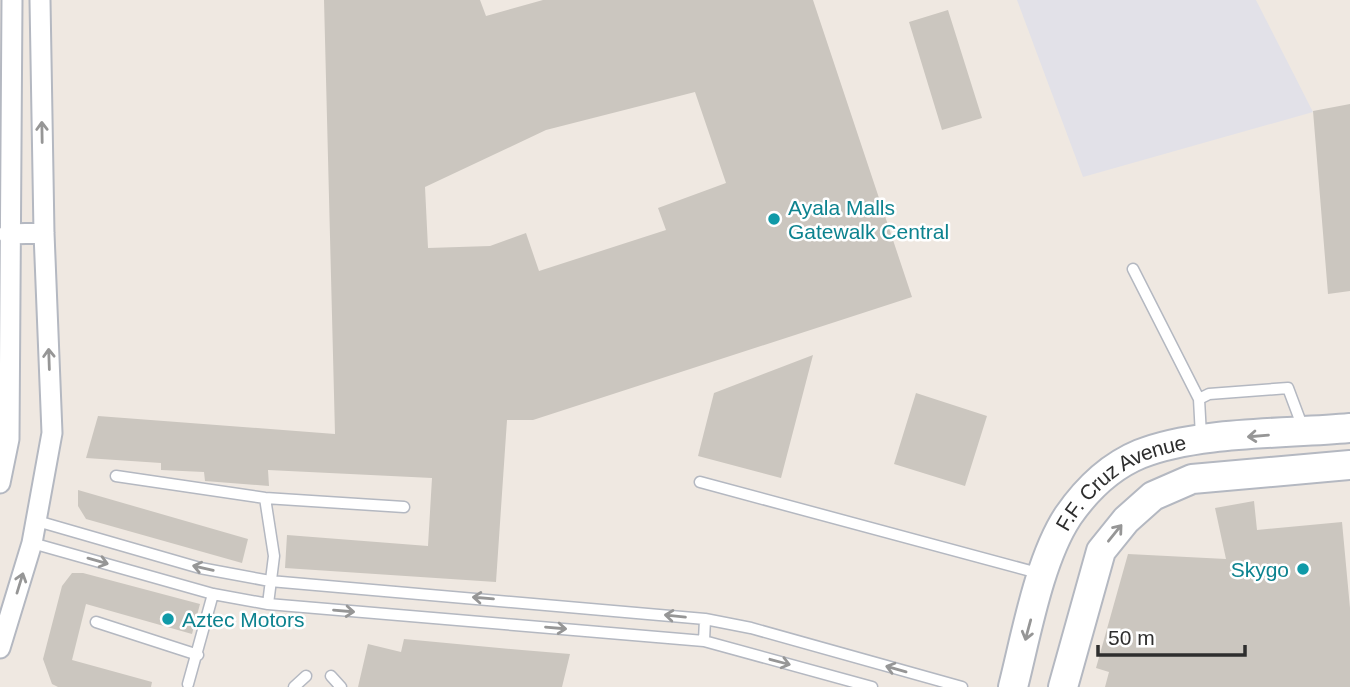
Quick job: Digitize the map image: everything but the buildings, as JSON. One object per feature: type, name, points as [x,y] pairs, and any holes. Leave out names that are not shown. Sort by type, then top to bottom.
[{"type":"street","points":[[0,482],[9,439],[5,382],[12,0]]},
{"type":"street","points":[[0,648],[32,543],[52,433],[44,233],[40,0]]},
{"type":"street","points":[[8,234],[44,233]]},
{"type":"street","name":"F.F. Cruz Avenue","points":[[1013,687],[1042,574],[1067,517],[1097,481],[1139,455],[1201,440],[1350,429]]},
{"type":"street","name":"F.F. Cruz Avenue","points":[[1063,687],[1101,551],[1126,520],[1153,496],[1192,479],[1350,465]]},
{"type":"lane","points":[[1133,269],[1199,399],[1201,440]]},
{"type":"lane","points":[[1199,399],[1209,394],[1288,388],[1304,432]]},
{"type":"lane","points":[[116,476],[265,498],[404,506]]},
{"type":"lane","points":[[700,482],[1042,574]]},
{"type":"lane","points":[[265,498],[274,556],[268,604]]},
{"type":"lane","points":[[37,521],[200,568],[270,581],[705,619],[751,628],[962,687]]},
{"type":"lane","points":[[32,543],[213,594],[268,604],[704,641],[872,687]]},
{"type":"lane","points":[[188,684],[213,594]]},
{"type":"lane","points":[[704,641],[705,619]]},
{"type":"lane","points":[[96,622],[198,654]]},
{"type":"lane","points":[[294,687],[306,676]]},
{"type":"lane","points":[[331,676],[341,687]]},
{"type":"shaded area","points":[[1017,0],[1256,0],[1313,112],[1083,177]]},
{"type":"place","name":"Ayala Malls Gatewalk Central","points":[[774,219]]},
{"type":"place","name":"Skygo","points":[[1303,569]]},
{"type":"place","name":"Aztec Motors","points":[[168,619]]}]
